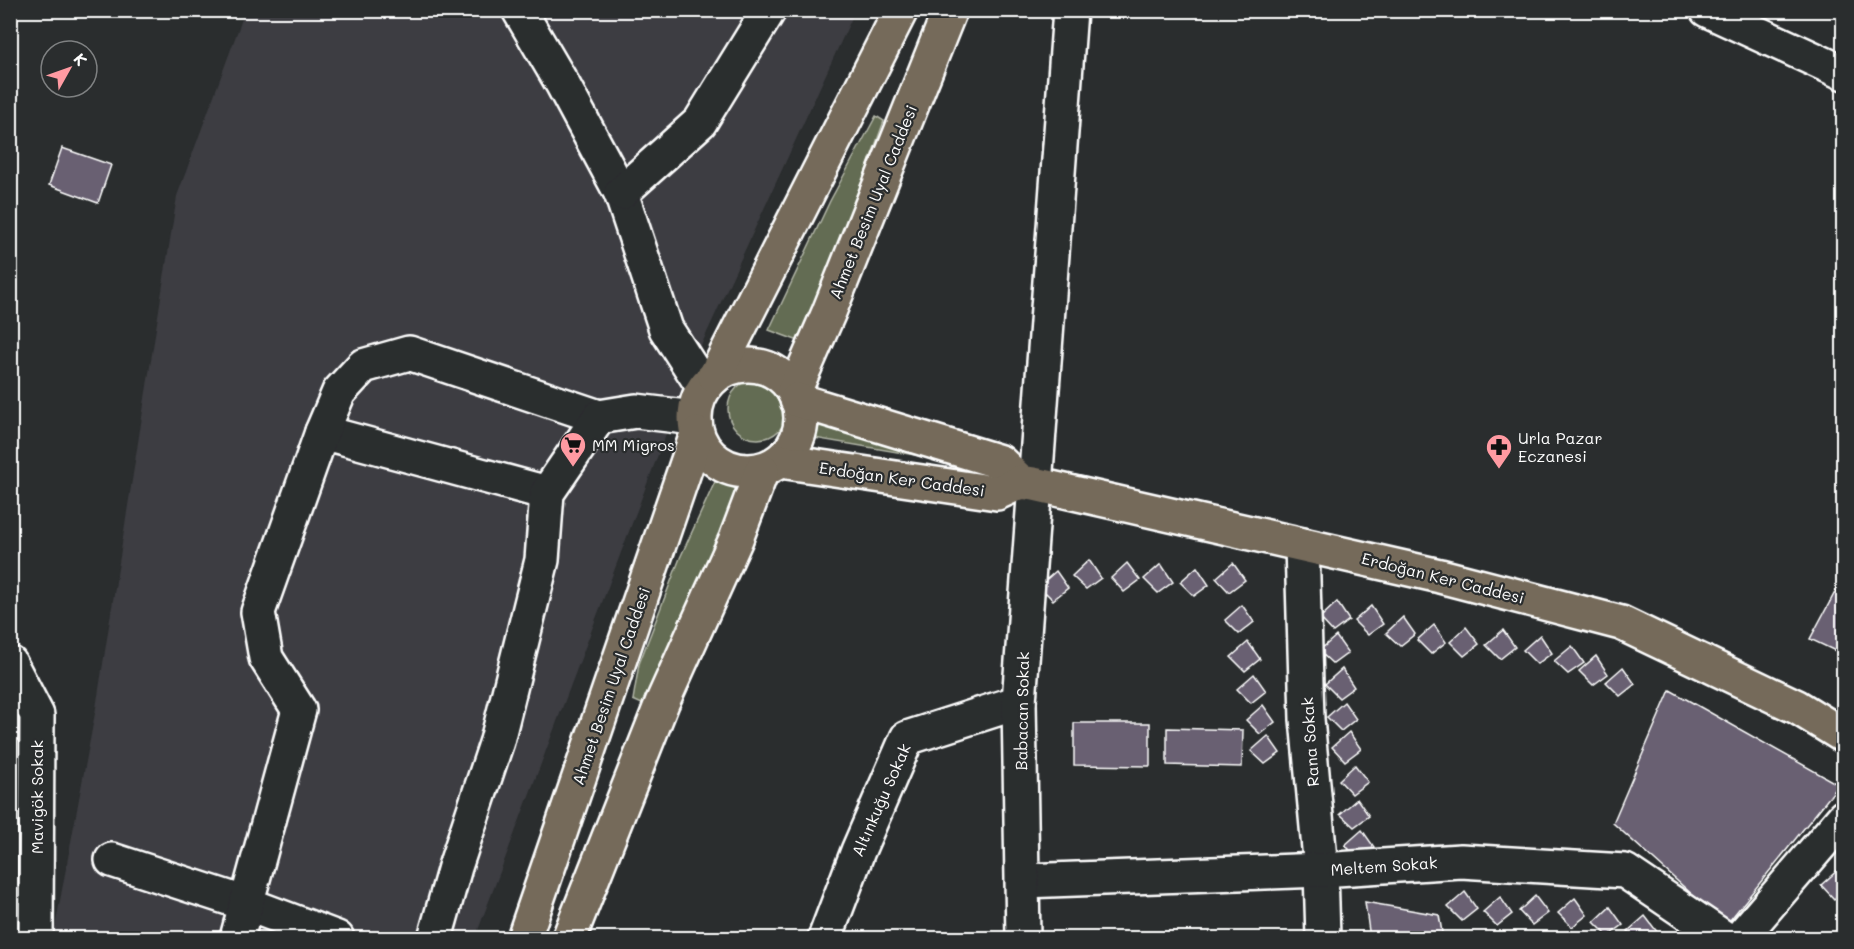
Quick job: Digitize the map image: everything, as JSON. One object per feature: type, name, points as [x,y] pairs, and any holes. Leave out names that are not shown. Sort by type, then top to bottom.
[{"type":"main road","name":"Ahmet Besim Uyal Caddesi","points":[[524,939],[702,404],[901,10]]},
{"type":"main road","name":"Ahmet Besim Uyal Caddesi","points":[[796,396],[950,10]]},
{"type":"main road","points":[[743,365],[758,366],[772,371],[785,380],[796,396],[801,416],[799,433],[792,448],[771,465],[746,472],[729,469],[716,461],[704,449],[702,404],[728,368],[743,365]]},
{"type":"main road","name":"Erdoğan Ker Caddesi","points":[[796,396],[1000,462],[1028,483],[1440,576],[1622,623],[1797,707],[1844,736]]},
{"type":"main road","points":[[568,939],[662,704],[771,465]]},
{"type":"main road","name":"Erdoğan Ker Caddesi","points":[[771,465],[997,493],[1028,483]]},
{"type":"street","points":[[237,939],[299,710],[266,658],[258,612],[322,432],[339,392],[363,366],[409,353],[599,417],[702,404],[666,329],[621,194],[563,85],[519,10]]},
{"type":"street","points":[[621,194],[700,122],[769,10]]},
{"type":"street","name":"Babacan Sokak","points":[[1023,939],[1019,702],[1028,483],[1070,10]]},
{"type":"street","points":[[1707,10],[1844,73]]},
{"type":"street","points":[[435,939],[455,867],[496,741],[542,560],[547,493],[599,417]]},
{"type":"street","points":[[322,432],[547,493]]},
{"type":"street","name":"Rana Sokak","points":[[1302,545],[1306,719],[1321,870],[1323,939]]},
{"type":"street","name":"Mavigök Sokak","points":[[10,663],[37,715],[36,939]]},
{"type":"street","name":"Altınkuğu Sokak","points":[[825,939],[858,851],[908,738],[1019,702]]},
{"type":"street","points":[[1740,939],[1844,817]]},
{"type":"street","points":[[112,860],[247,904],[337,939]]},
{"type":"street","name":"Meltem Sokak","points":[[1023,881],[1321,870],[1461,861],[1625,871],[1724,939]]},
{"type":"shaded area","points":[[245,11],[855,11],[692,365],[475,938],[53,938],[96,708],[177,196]]},
{"type":"green space","points":[[876,116],[884,121],[804,343],[769,330],[830,201]]},
{"type":"green space","points":[[758,379],[775,384],[783,392],[788,409],[783,426],[775,434],[758,439],[741,434],[733,426],[728,409],[733,392],[741,384]]},
{"type":"green space","points":[[829,405],[1004,470],[814,438]]},
{"type":"green space","points":[[719,473],[749,484],[642,704],[633,700],[639,664],[680,558]]},
{"type":"building","points":[[62,148],[111,165],[98,203],[49,185]]},
{"type":"building","points":[[1089,560],[1101,578],[1086,589],[1072,576]]},
{"type":"building","points":[[1127,563],[1140,580],[1124,592],[1111,578]]},
{"type":"building","points":[[1233,563],[1245,580],[1229,592],[1216,578]]},
{"type":"building","points":[[1161,564],[1173,582],[1158,593],[1144,579]]},
{"type":"building","points":[[1197,567],[1209,585],[1194,596],[1180,582]]},
{"type":"building","points":[[1056,571],[1068,588],[1053,600],[1039,586]]},
{"type":"building","points":[[1840,583],[1844,585],[1844,655],[1810,639]]},
{"type":"building","points":[[1337,602],[1349,620],[1333,632],[1320,618]]},
{"type":"building","points":[[1242,605],[1254,622],[1239,634],[1225,620]]},
{"type":"building","points":[[1371,606],[1383,624],[1368,635],[1354,621]]},
{"type":"building","points":[[1403,617],[1415,634],[1400,646],[1386,633]]},
{"type":"building","points":[[1434,625],[1446,642],[1431,654],[1417,640]]},
{"type":"building","points":[[1466,627],[1479,644],[1464,656],[1450,642]]},
{"type":"building","points":[[1503,630],[1515,647],[1500,659],[1486,645]]},
{"type":"building","points":[[1540,635],[1552,653],[1537,664],[1523,650]]},
{"type":"building","points":[[1336,636],[1348,653],[1333,664],[1319,651]]},
{"type":"building","points":[[1248,642],[1260,659],[1245,671],[1231,657]]},
{"type":"building","points":[[1572,646],[1584,663],[1568,674],[1554,661]]},
{"type":"building","points":[[1596,656],[1608,674],[1593,685],[1579,671]]},
{"type":"building","points":[[1623,667],[1635,684],[1620,696],[1606,682]]},
{"type":"building","points":[[1342,669],[1354,687],[1339,698],[1325,684]]},
{"type":"building","points":[[1254,674],[1266,691],[1251,703],[1237,689]]},
{"type":"building","points":[[1670,690],[1839,785],[1726,925],[1613,823]]},
{"type":"building","points":[[1344,702],[1356,719],[1341,731],[1327,717]]},
{"type":"building","points":[[1263,705],[1275,722],[1260,734],[1246,720]]},
{"type":"building","points":[[1074,723],[1150,723],[1150,766],[1074,765]]},
{"type":"building","points":[[1167,728],[1243,730],[1242,767],[1167,765]]},
{"type":"building","points":[[1349,732],[1361,749],[1345,761],[1332,747]]},
{"type":"building","points":[[1268,736],[1280,753],[1265,764],[1251,751]]},
{"type":"building","points":[[1355,765],[1368,782],[1352,794],[1339,780]]},
{"type":"building","points":[[1357,799],[1369,816],[1354,827],[1340,814]]},
{"type":"building","points":[[1362,830],[1374,847],[1359,859],[1345,845]]},
{"type":"building","points":[[1838,870],[1844,879],[1844,891],[1834,899],[1821,885]]},
{"type":"building","points":[[1465,892],[1477,909],[1462,921],[1448,907]]},
{"type":"building","points":[[1535,896],[1548,913],[1532,925],[1519,911]]},
{"type":"building","points":[[1500,897],[1512,914],[1497,926],[1483,912]]},
{"type":"building","points":[[1575,898],[1587,915],[1572,927],[1558,913]]},
{"type":"building","points":[[1365,902],[1439,915],[1443,938],[1370,938]]},
{"type":"building","points":[[1610,907],[1623,925],[1608,936],[1594,922]]},
{"type":"building","points":[[1645,916],[1658,933],[1650,938],[1636,938],[1628,931]]},
{"type":"place","name":"MM Migros","points":[[573,468]]},
{"type":"place","name":"Urla Pazar Eczanesi","points":[[1499,470]]}]
